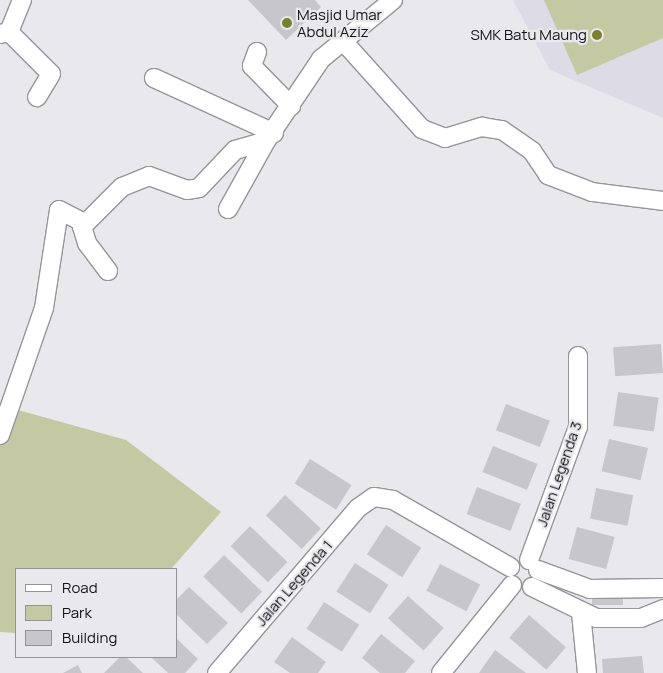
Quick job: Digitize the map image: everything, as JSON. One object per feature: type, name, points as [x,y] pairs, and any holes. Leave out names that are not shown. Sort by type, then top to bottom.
[{"type":"street","points":[[22,0],[4,33],[51,74],[37,97]]},
{"type":"street","points":[[228,210],[270,137],[321,59],[393,0]]},
{"type":"street","points":[[343,41],[422,129],[445,138],[482,127],[502,130],[532,151],[548,175],[592,192],[663,201]]},
{"type":"street","points":[[256,52],[252,66],[291,106]]},
{"type":"street","points":[[154,78],[270,137]]},
{"type":"street","points":[[83,222],[122,187],[141,177],[187,190],[199,188],[235,150],[270,137]]},
{"type":"street","points":[[0,435],[44,308],[59,210],[83,222]]},
{"type":"street","points":[[83,222],[87,243],[108,271]]},
{"type":"street","name":"Jalan Legenda 3","points":[[532,587],[533,565],[578,427],[578,356]]},
{"type":"street","name":"Jalan Legenda 1","points":[[217,673],[358,508],[374,497],[393,500],[510,567]]},
{"type":"street","points":[[441,673],[512,585],[510,567],[533,565],[590,589],[663,588]]},
{"type":"street","points":[[512,585],[532,587],[581,613],[596,618],[641,618],[663,609]]},
{"type":"street","points":[[581,613],[587,673]]},
{"type":"shaded area","name":"SMK Batu Maung","points":[[513,0],[663,0],[663,118],[550,70]]},
{"type":"green space","points":[[544,0],[663,0],[663,38],[577,75]]},
{"type":"green space","points":[[0,405],[126,440],[221,512],[172,568],[15,568],[15,633],[0,632]]},
{"type":"building","name":"Masjid Umar Abdul Aziz","points":[[248,0],[315,0],[321,7],[286,40]]},
{"type":"building","points":[[661,344],[663,373],[615,376],[613,347]]},
{"type":"building","points":[[618,392],[659,398],[654,431],[613,426]]},
{"type":"building","points":[[506,404],[550,421],[540,447],[496,430]]},
{"type":"building","points":[[609,439],[648,448],[641,480],[602,471]]},
{"type":"building","points":[[493,446],[538,464],[527,490],[483,472]]},
{"type":"building","points":[[310,459],[352,485],[336,510],[295,484]]},
{"type":"building","points":[[477,487],[521,504],[510,531],[467,514]]},
{"type":"building","points":[[596,488],[633,495],[627,526],[590,518]]},
{"type":"building","points":[[285,495],[321,528],[302,549],[266,515]]},
{"type":"building","points":[[386,525],[421,548],[402,577],[367,554]]},
{"type":"building","points":[[250,526],[287,562],[268,582],[231,546]]},
{"type":"building","points":[[577,527],[615,537],[606,569],[568,559]]},
{"type":"building","points":[[224,555],[262,592],[241,613],[203,577]]},
{"type":"building","points":[[355,563],[389,585],[370,613],[336,592]]},
{"type":"building","points":[[440,564],[480,584],[466,611],[426,591]]},
{"type":"building","points":[[189,587],[228,623],[207,644],[178,616],[178,598]]},
{"type":"building","points":[[408,596],[444,628],[424,650],[388,618]]},
{"type":"building","points":[[592,596],[623,596],[623,605],[592,605]]},
{"type":"building","points":[[324,602],[359,625],[342,652],[307,629]]},
{"type":"building","points":[[529,615],[566,647],[546,670],[509,638]]},
{"type":"building","points":[[381,634],[415,661],[405,673],[380,673],[362,658]]},
{"type":"building","points":[[292,637],[326,662],[318,673],[290,673],[274,662]]},
{"type":"building","points":[[178,640],[198,659],[185,673],[168,673],[152,658],[178,658]]},
{"type":"building","points":[[495,650],[526,673],[479,673]]},
{"type":"building","points":[[642,656],[644,673],[603,673],[602,659]]},
{"type":"building","points":[[119,658],[127,658],[143,673],[104,673]]},
{"type":"building","points":[[78,665],[82,673],[63,673]]},
{"type":"place","name":"Masjid Umar Abdul Aziz","points":[[287,23]]},
{"type":"place","name":"SMK Batu Maung","points":[[597,35]]}]
